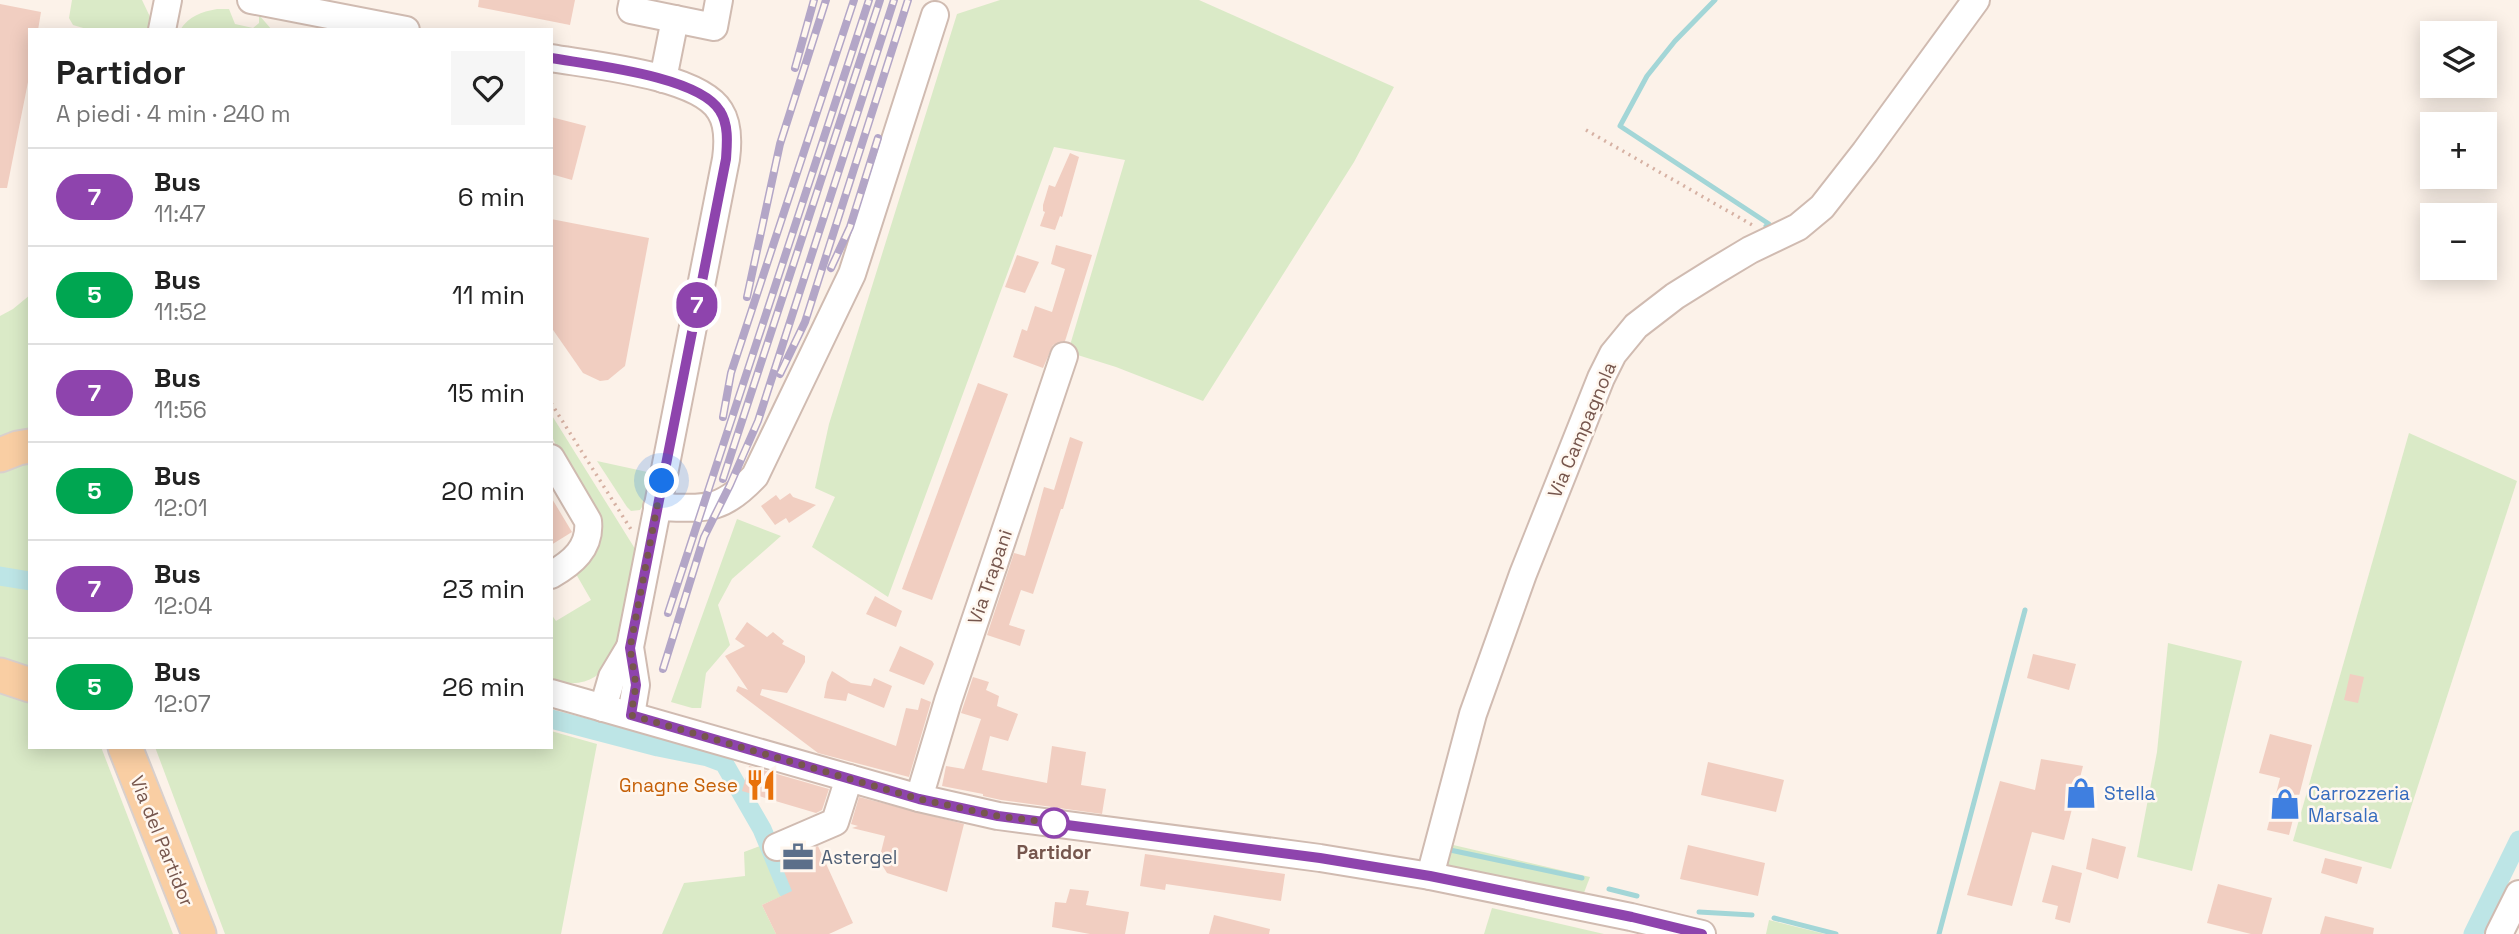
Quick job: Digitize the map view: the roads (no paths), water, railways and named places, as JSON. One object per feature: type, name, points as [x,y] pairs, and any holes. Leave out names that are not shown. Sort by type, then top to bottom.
[{"type":"main road","points":[[0,455],[28,446]]},
{"type":"main road","points":[[0,675],[28,683]]},
{"type":"main road","name":"Via del Partidor","points":[[126,749],[199,934]]},
{"type":"street","points":[[162,28],[168,0]]},
{"type":"street","points":[[251,0],[296,19],[386,28]]},
{"type":"street","points":[[633,0],[631,10],[714,27],[719,0]]},
{"type":"street","name":"Via Campagnola","points":[[1430,876],[1473,714],[1523,573],[1613,354],[1636,326],[1675,296],[1798,226],[1822,207],[1976,0]]},
{"type":"street","points":[[657,508],[715,506],[737,495],[755,476],[852,274],[935,15]]},
{"type":"street","points":[[663,79],[675,19]]},
{"type":"street","points":[[553,58],[663,79],[689,87],[716,105],[726,126],[726,159],[630,648],[636,685],[631,715]]},
{"type":"street","name":"Via Trapani","points":[[919,799],[948,701],[1064,356]]},
{"type":"street","points":[[553,461],[588,521],[589,529],[575,559],[553,574]]},
{"type":"street","points":[[603,708],[612,677],[630,648]]},
{"type":"street","points":[[553,694],[919,799],[998,816],[1320,858],[1430,876],[1702,934]]},
{"type":"street","points":[[777,847],[835,822],[849,778]]},
{"type":"street","points":[[2500,934],[2519,894]]},
{"type":"waterway","points":[[1715,0],[1675,41],[1647,76],[1620,126],[1769,224],[1766,226]]},
{"type":"waterway","points":[[0,576],[28,581]]},
{"type":"waterway","points":[[1939,934],[2025,610]]},
{"type":"waterway","points":[[553,720],[724,763],[762,829],[787,889]]},
{"type":"waterway","points":[[2473,934],[2519,840]]},
{"type":"waterway","points":[[1450,850],[1582,878]]},
{"type":"waterway","points":[[1609,889],[1637,896]]},
{"type":"waterway","points":[[1699,912],[1752,915]]},
{"type":"waterway","points":[[1774,918],[1836,934]]},
{"type":"railway","points":[[795,68],[814,0]]},
{"type":"railway","points":[[747,297],[780,144],[826,0]]},
{"type":"railway","points":[[723,417],[731,373],[854,0]]},
{"type":"railway","points":[[668,613],[869,0]]},
{"type":"railway","points":[[723,479],[880,0]]},
{"type":"railway","points":[[663,669],[704,537],[758,421],[894,0]]},
{"type":"railway","points":[[780,374],[805,322],[908,0]]},
{"type":"railway","points":[[831,268],[850,227],[878,138]]},
{"type":"place","name":"Gnagne Sese","points":[[761,785]]},
{"type":"place","name":"Stella","points":[[2081,793]]},
{"type":"place","name":"Carrozzeria Marsala","points":[[2285,804]]},
{"type":"place","name":"Partidor","points":[[1054,823]]},
{"type":"place","name":"Astergel","points":[[798,857]]}]
